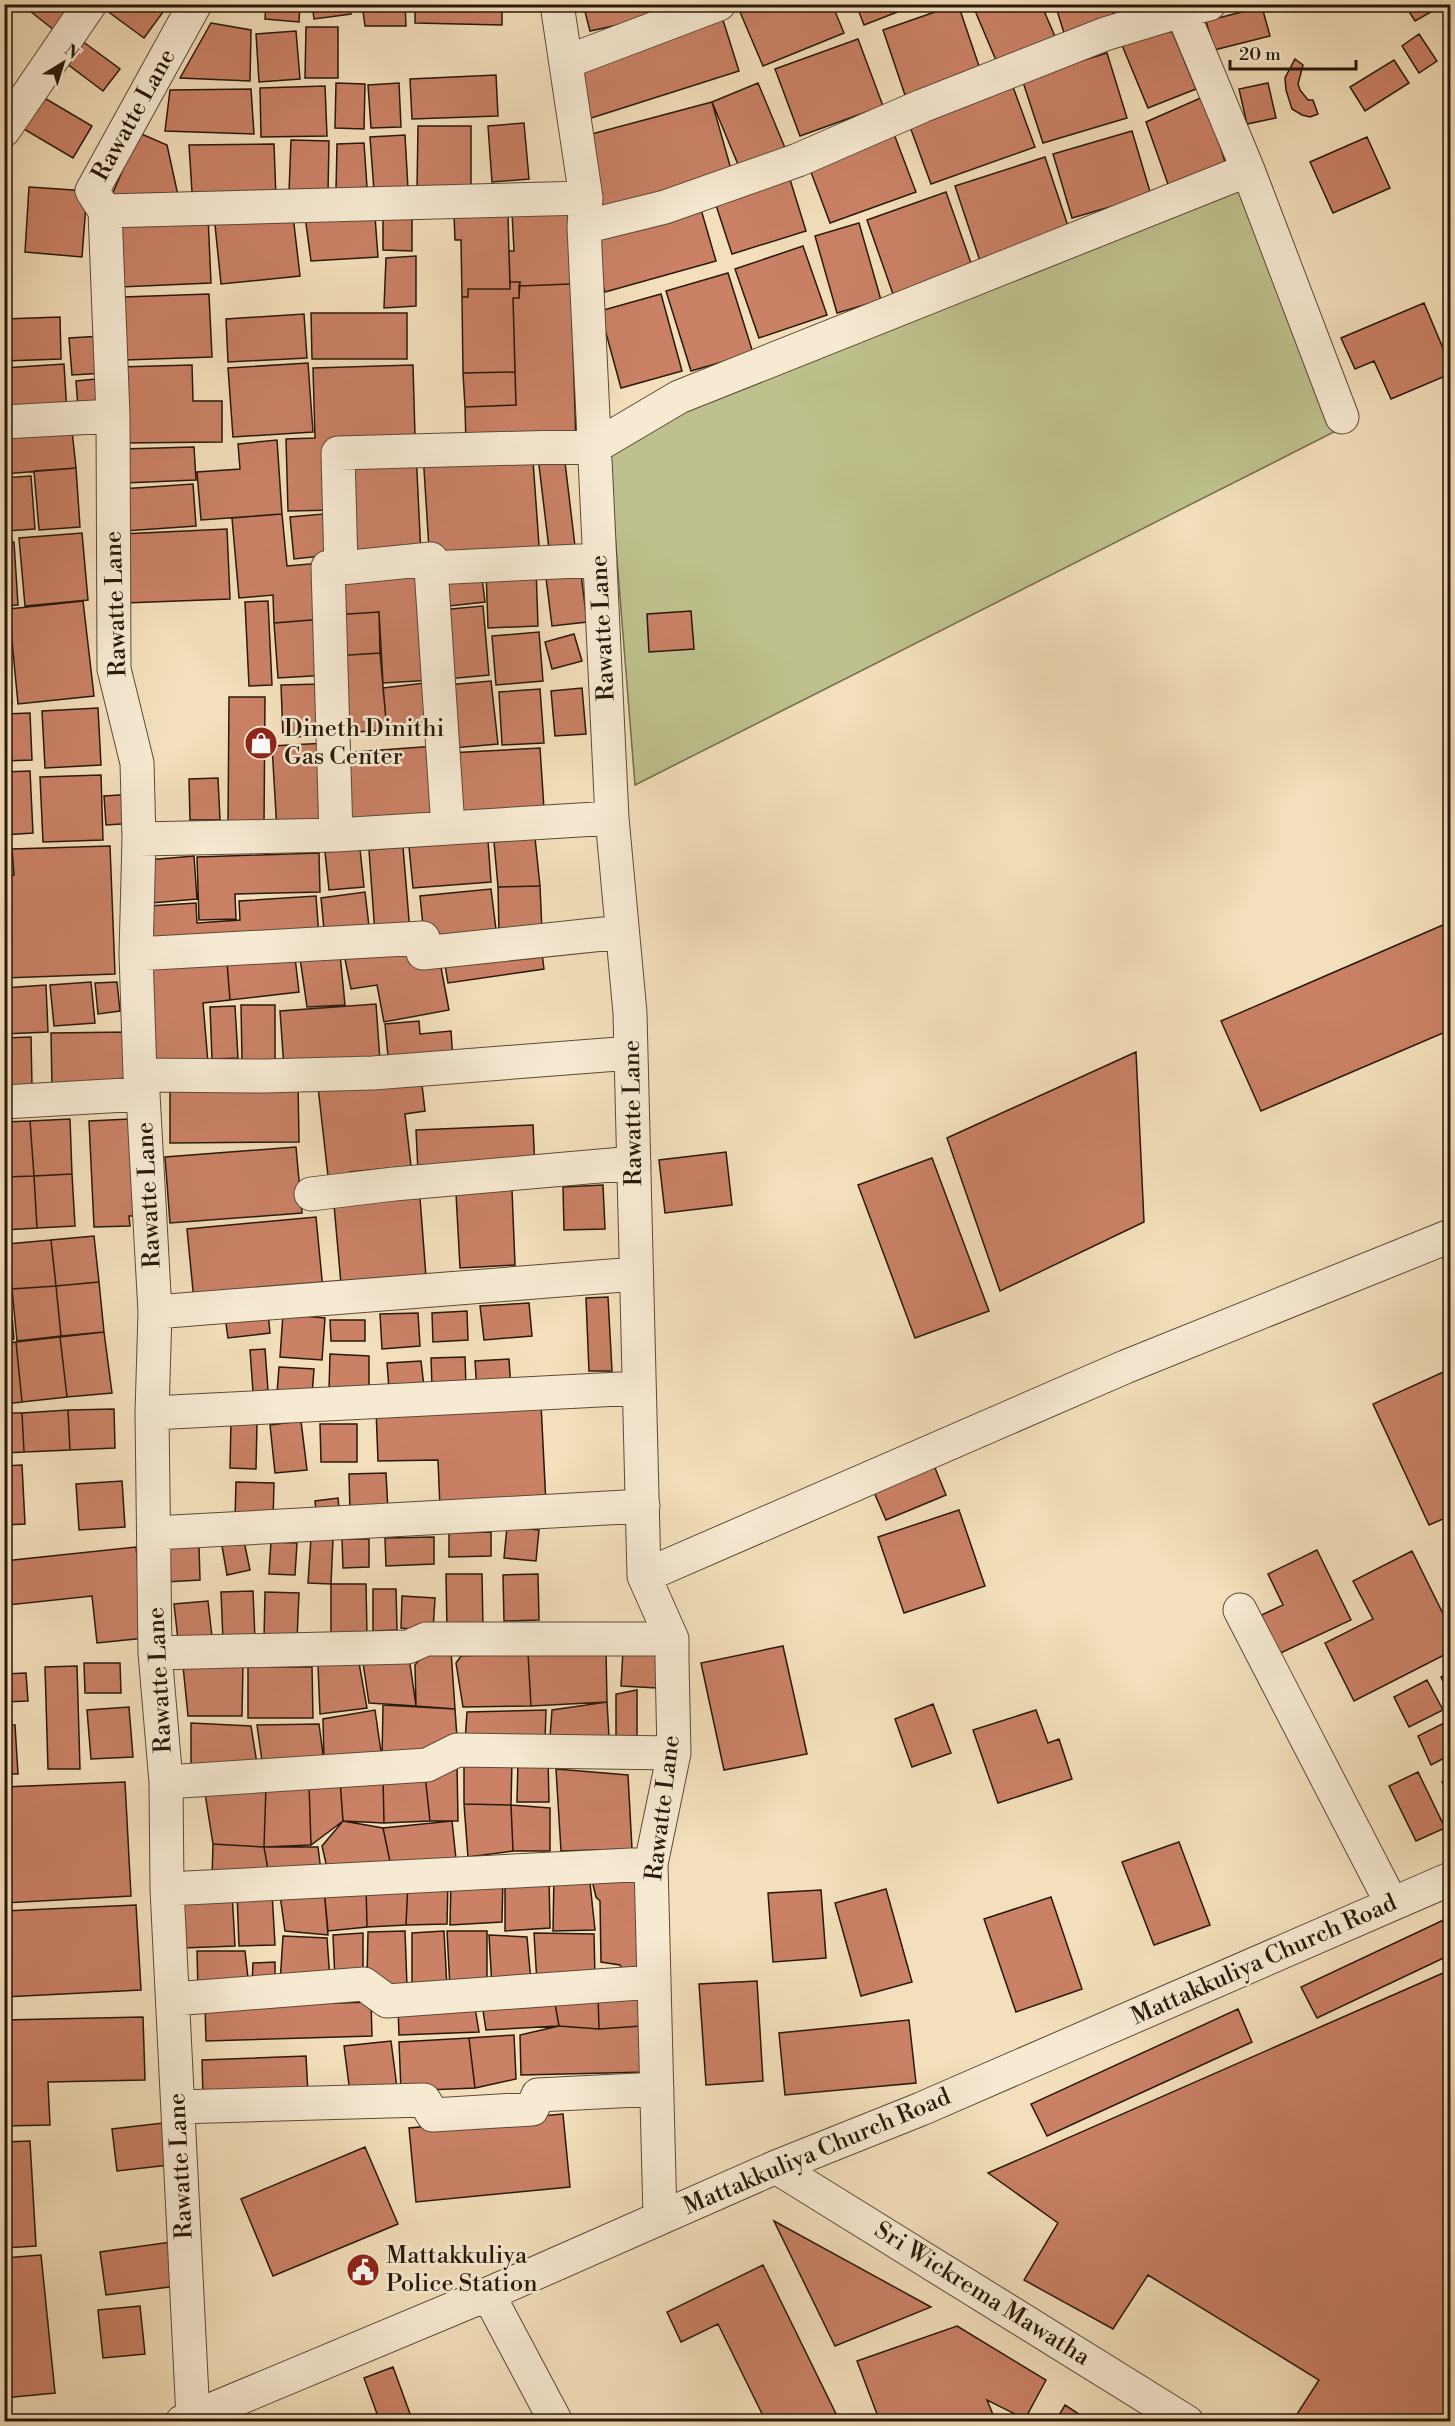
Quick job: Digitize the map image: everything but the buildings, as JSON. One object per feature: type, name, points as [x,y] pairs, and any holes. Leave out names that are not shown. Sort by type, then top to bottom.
[{"type":"street","points":[[4,130],[90,4]]},
{"type":"street","name":"Rawatte Lane","points":[[188,2420],[178,2107],[167,1889],[166,1782],[155,1653],[152,1413],[155,1312],[136,954],[139,839],[137,763],[114,669],[113,416],[105,211],[92,191],[195,4]]},
{"type":"street","name":"Rawatte Lane","points":[[557,4],[585,212],[612,818],[630,1013],[644,1576],[672,1639],[674,1753],[651,1864],[660,2217]]},
{"type":"street","points":[[566,62],[719,4]]},
{"type":"street","points":[[105,211],[585,212],[665,207],[798,160],[922,106],[1105,34],[1189,7],[1342,417]]},
{"type":"street","points":[[341,568],[338,453],[596,446],[679,397],[1248,170]]},
{"type":"street","points":[[4,422],[113,416]]},
{"type":"street","points":[[336,835],[328,567],[341,568],[431,559],[447,828]]},
{"type":"street","points":[[431,568],[600,560]]},
{"type":"street","points":[[139,839],[336,835],[612,818]]},
{"type":"street","points":[[136,954],[423,938],[423,953],[622,932]]},
{"type":"street","points":[[4,1102],[142,1085],[264,1076],[373,1072],[631,1053]]},
{"type":"street","points":[[311,1194],[394,1184],[634,1163]]},
{"type":"street","points":[[644,1576],[1125,1367],[1450,1236]]},
{"type":"street","points":[[155,1312],[636,1274]]},
{"type":"street","points":[[152,1413],[639,1389]]},
{"type":"street","points":[[155,1533],[643,1506]]},
{"type":"street","points":[[1240,1610],[1392,1904]]},
{"type":"street","points":[[155,1653],[408,1647],[426,1639],[672,1639]]},
{"type":"street","points":[[166,1782],[427,1765],[457,1750],[674,1753]]},
{"type":"street","points":[[167,1889],[651,1864]]},
{"type":"street","name":"Mattakkuliya Church Road","points":[[188,2420],[488,2294],[776,2167],[921,2109],[1450,1879]]},
{"type":"street","points":[[172,1999],[364,1984],[387,2001],[654,1982]]},
{"type":"street","points":[[178,2107],[424,2100],[433,2115],[532,2109],[538,2095],[657,2089]]},
{"type":"street","name":"Sri Wickrema Mawatha","points":[[776,2167],[1187,2421]]},
{"type":"street","points":[[488,2294],[556,2421]]},
{"type":"green space","points":[[1240,189],[1334,432],[635,785],[607,434]]},
{"type":"place","name":"Dineth Dinithi Gas Center","points":[[261,743]]},
{"type":"place","name":"Mattakkuliya Police Station","points":[[363,2270]]}]
